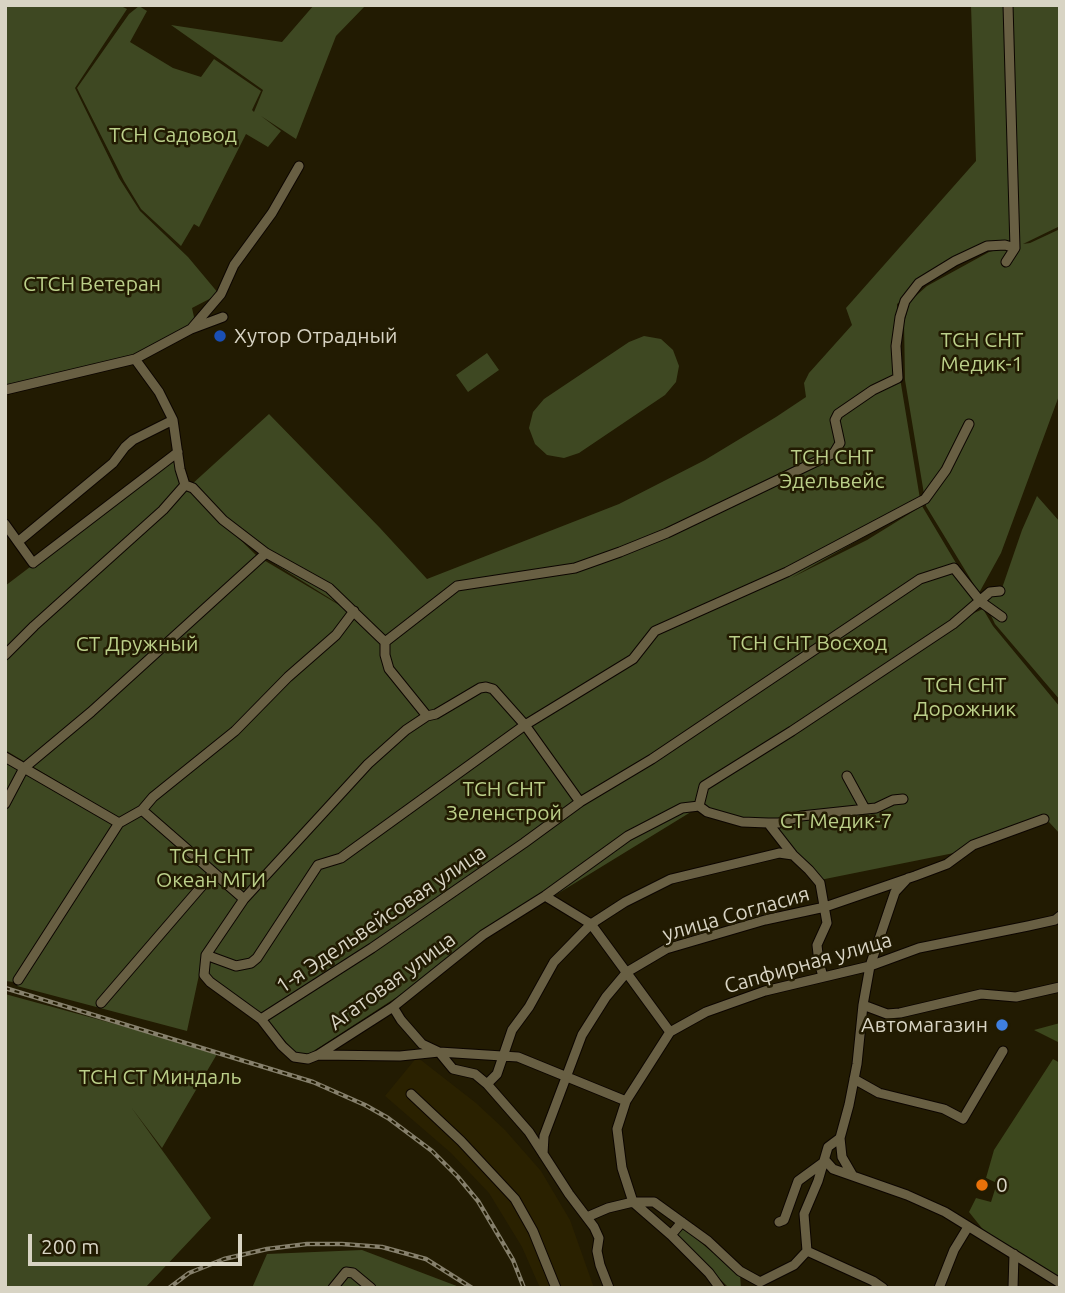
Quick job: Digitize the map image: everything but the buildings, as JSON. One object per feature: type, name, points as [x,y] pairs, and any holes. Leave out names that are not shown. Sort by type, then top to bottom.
[{"type":"street","points":[[1006,262],[1015,248],[1008,5]]},
{"type":"street","points":[[191,329],[220,294],[234,265],[272,213],[299,166]]},
{"type":"street","points":[[385,642],[457,586],[575,568],[667,533],[834,453],[840,443],[835,420],[838,414],[873,390],[898,378],[896,346],[900,317],[905,301],[919,283],[954,261],[986,246],[1005,244],[1015,248]]},
{"type":"street","points":[[5,390],[135,359],[191,329],[223,317]]},
{"type":"street","points":[[135,359],[159,392],[173,420],[178,452],[189,486],[223,520],[266,554],[329,589],[354,611],[385,642],[389,669],[427,716]]},
{"type":"street","points":[[19,541],[113,463],[133,440],[173,420]]},
{"type":"street","points":[[580,802],[525,724],[493,689],[486,687],[436,714],[427,716],[406,730],[368,764],[244,900],[206,954],[236,966],[251,963],[257,958],[318,865],[341,858],[525,724],[633,659],[655,631],[786,572],[925,499],[946,470],[969,424]]},
{"type":"street","points":[[5,524],[33,563],[178,452]]},
{"type":"street","points":[[5,655],[189,486]]},
{"type":"street","points":[[5,804],[24,768],[91,712],[266,554]]},
{"type":"street","name":"1-я Эдельвейсовая улица","points":[[261,1019],[373,948],[580,802],[652,759],[920,579],[954,568],[981,602],[1002,617]]},
{"type":"street","points":[[903,799],[893,800],[876,808],[801,816],[768,823],[731,819],[707,812],[699,806],[705,786],[902,659],[953,624],[990,592],[1000,591]]},
{"type":"street","points":[[18,980],[119,823],[142,810],[153,797],[235,731],[288,677],[336,635],[354,611]]},
{"type":"street","points":[[5,757],[119,823]]},
{"type":"street","points":[[846,776],[865,809]]},
{"type":"street","name":"Агатовая улица","points":[[206,954],[204,975],[210,982],[261,1019],[282,1046],[295,1057],[308,1059],[393,1007],[483,935],[545,896],[628,836],[682,808],[699,806]]},
{"type":"street","points":[[142,810],[244,900]]},
{"type":"street","name":"улица Согласия","points":[[543,1154],[544,1136],[582,1035],[606,998],[628,972],[666,949],[765,920],[825,907],[947,864],[972,845],[1044,819]]},
{"type":"street","points":[[768,823],[820,883],[827,923],[817,945],[823,975]]},
{"type":"street","points":[[488,1084],[497,1074],[512,1030],[529,1007],[554,962],[592,924],[625,902],[671,879],[779,853],[793,855]]},
{"type":"street","points":[[101,1003],[213,873]]},
{"type":"street","points":[[853,1176],[842,1157],[840,1138],[854,1079],[870,966],[895,892],[908,878]]},
{"type":"street","points":[[545,896],[592,924],[670,1032]]},
{"type":"street","name":"Сапфирная улица","points":[[633,1202],[622,1168],[618,1129],[626,1101],[670,1032],[706,1012],[765,991],[823,975],[870,966],[919,948],[1042,923],[1060,916]]},
{"type":"street","points":[[863,1005],[887,1014],[900,1013],[981,994],[1016,997],[1060,987]]},
{"type":"street","points":[[393,1007],[422,1044],[439,1052],[453,1069],[475,1074],[488,1084],[529,1132],[599,1238],[597,1251],[609,1288]]},
{"type":"street","points":[[854,1079],[879,1093],[944,1109],[963,1119],[1003,1051]]},
{"type":"street","points":[[318,1055],[400,1056],[439,1052],[518,1057],[626,1101]]},
{"type":"street","points":[[411,1094],[461,1141],[515,1199],[533,1231],[556,1288]]},
{"type":"street","points":[[587,1217],[633,1202],[654,1202],[708,1241],[759,1285],[794,1265],[807,1251],[804,1214],[828,1147],[840,1138]]},
{"type":"street","points":[[825,1160],[833,1169],[933,1207],[1060,1283]]},
{"type":"street","points":[[779,1222],[784,1220],[798,1181],[825,1160]]},
{"type":"street","points":[[633,1202],[671,1235],[709,1273],[720,1288]]},
{"type":"street","points":[[671,1235],[682,1222]]},
{"type":"street","points":[[939,1288],[954,1250],[968,1227]]},
{"type":"street","points":[[807,1251],[883,1288]]},
{"type":"street","points":[[1013,1288],[1014,1254]]},
{"type":"street","points":[[333,1288],[346,1272],[353,1273],[371,1288]]},
{"type":"shaded area","points":[[417,1057],[476,1103],[505,1130],[541,1171],[570,1220],[594,1288],[540,1288],[522,1247],[489,1193],[451,1153],[385,1096]]},
{"type":"green space","name":"СТСН Ветеран","points":[[5,5],[119,5],[127,9],[75,88],[119,178],[140,211],[188,257],[219,294],[192,308],[194,317],[191,331],[158,349],[5,392]]},
{"type":"green space","name":"ТСН Садовод","points":[[314,5],[366,5],[336,36],[296,139],[261,116],[281,131],[268,147],[246,134],[199,227],[194,224],[181,246],[141,209],[77,88],[129,14],[139,6],[147,11],[130,42],[173,68],[201,77],[214,59],[261,91],[252,110],[254,112],[263,90],[171,25],[282,42]]},
{"type":"green space","points":[[971,5],[1060,5],[1060,226],[1023,244],[1060,229],[1060,393],[1001,553],[979,593],[926,506],[905,380],[904,323],[910,301],[927,286],[989,252],[1005,248],[989,248],[942,271],[897,304],[901,384],[921,505],[791,578],[867,540],[922,506],[981,605],[916,653],[983,609],[993,626],[1060,707],[1060,834],[1049,822],[954,853],[820,880],[767,828],[705,817],[699,807],[531,910],[306,1056],[296,1053],[266,1020],[230,993],[199,975],[187,1031],[17,986],[121,825],[140,814],[246,725],[358,616],[259,554],[191,485],[269,414],[427,579],[619,504],[705,460],[776,417],[806,397],[804,383],[809,373],[852,325],[846,308],[976,161]]},
{"type":"green space","points":[[644,336],[661,339],[673,350],[679,366],[676,382],[665,395],[579,453],[564,458],[547,455],[535,444],[529,428],[533,412],[544,399],[629,342]]},
{"type":"green space","points":[[487,353],[499,370],[468,392],[456,375]]},
{"type":"green space","name":"СТ Дружный","points":[[176,456],[187,488],[257,556],[351,612],[252,713],[139,809],[119,818],[5,750],[5,586]]},
{"type":"green space","points":[[1037,496],[1060,522],[1060,700],[995,624],[984,601],[991,594],[1000,594]]},
{"type":"green space","points":[[5,759],[116,824],[14,982],[5,981]]},
{"type":"green space","name":"ТСН СТ Миндаль","points":[[5,994],[217,1054],[162,1148],[131,1107],[211,1218],[145,1288],[5,1288]]},
{"type":"green space","points":[[1060,1023],[1060,1043],[1034,1030]]},
{"type":"green space","points":[[1053,1059],[1060,1063],[1060,1278],[985,1232],[969,1212],[976,1198],[991,1202],[997,1183],[986,1178],[994,1150]]},
{"type":"green space","points":[[682,1227],[740,1275],[741,1288],[727,1286],[676,1236]]},
{"type":"green space","points":[[362,1250],[462,1288],[252,1288],[267,1254]]},
{"type":"railway","points":[[5,988],[313,1082],[388,1118],[432,1151],[478,1201],[513,1260],[524,1288]]},
{"type":"railway","points":[[169,1288],[189,1273],[224,1259],[267,1249],[307,1244],[382,1247],[426,1259],[472,1288]]},
{"type":"place","name":"Хутор Отрадный","points":[[220,336]]},
{"type":"place","name":"Автомагазин","points":[[1002,1025]]},
{"type":"place","name":"0","points":[[982,1185]]},
{"type":"park label","name":"ТСН СНТ Медик-1","points":[[982,352]]},
{"type":"park label","name":"ТСН СНТ Эдельвейс","points":[[832,469]]},
{"type":"park label","name":"ТСН СНТ Восход","points":[[808,643]]},
{"type":"park label","name":"ТСН СНТ Дорожник","points":[[965,697]]},
{"type":"park label","name":"ТСН СНТ Зеленстрой","points":[[504,801]]},
{"type":"park label","name":"СТ Медик-7","points":[[836,821]]},
{"type":"park label","name":"ТСН СНТ Океан МГИ","points":[[211,868]]}]
